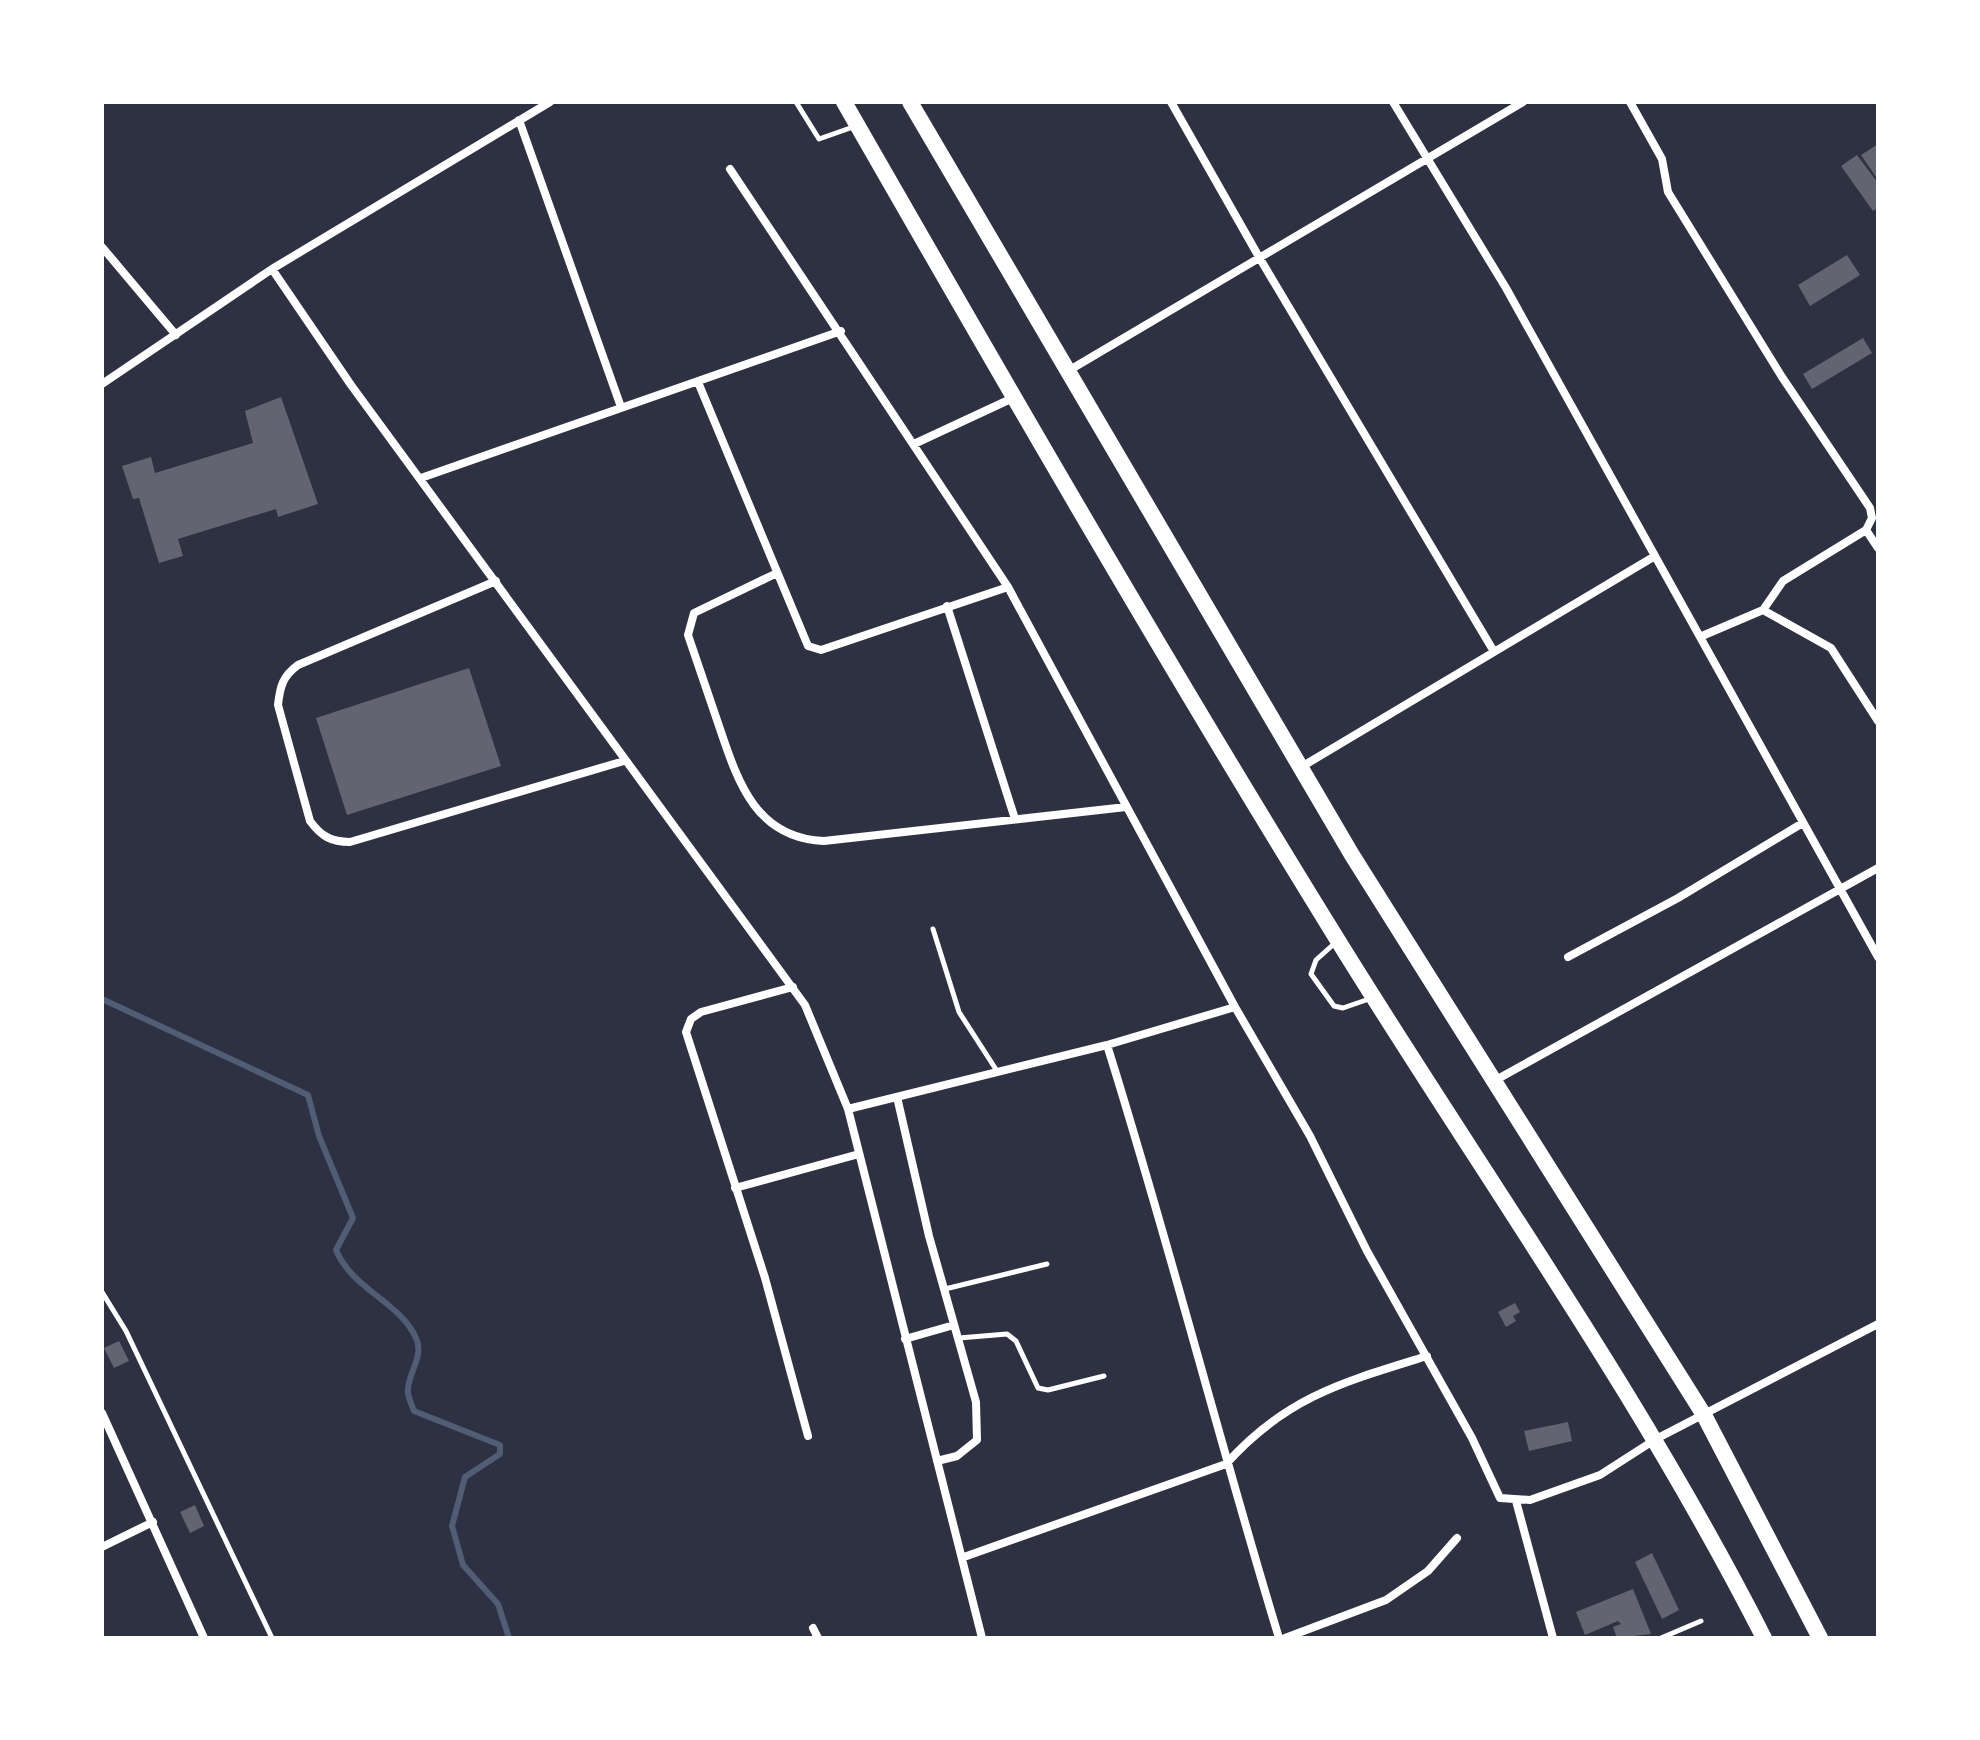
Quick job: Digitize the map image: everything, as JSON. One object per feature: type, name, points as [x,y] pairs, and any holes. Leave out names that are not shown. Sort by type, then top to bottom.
[{"type":"main road","points":[[844,102],[1338,941],[1656,1439],[1709,1531],[1764,1638]]},
{"type":"main road","points":[[910,102],[1303,766],[1352,855],[1704,1415],[1820,1638]]},
{"type":"street","points":[[102,384],[272,269],[550,102]]},
{"type":"street","points":[[1171,102],[1259,257],[1493,650]]},
{"type":"street","points":[[1393,102],[1506,288],[1702,636],[1801,824],[1878,957]]},
{"type":"street","points":[[1068,371],[1523,102]]},
{"type":"street","points":[[1630,102],[1662,159],[1668,192],[1782,377],[1870,508],[1872,518],[1866,530],[1783,581],[1763,610],[1702,636]]},
{"type":"street","points":[[519,120],[621,407]]},
{"type":"street","points":[[730,169],[841,331],[1008,587],[1235,1007],[1310,1136],[1367,1251],[1427,1356],[1500,1498],[1516,1501],[1553,1494],[1600,1475],[1656,1439],[1878,1324]]},
{"type":"street","points":[[102,247],[176,335]]},
{"type":"street","points":[[272,269],[351,385],[805,1005],[848,1109],[905,1339],[964,1557],[982,1638]]},
{"type":"street","points":[[421,478],[841,331]]},
{"type":"street","points":[[698,382],[775,574],[808,646],[821,650],[1008,587]]},
{"type":"street","points":[[914,444],[1015,397]]},
{"type":"street","points":[[1866,530],[1878,548]]},
{"type":"street","points":[[1303,766],[1655,556]]},
{"type":"street","points":[[775,574],[694,613],[688,635],[738,781],[760,813],[792,836],[824,841],[1126,807]]},
{"type":"street","points":[[496,581],[298,665],[287,673],[280,688],[278,705],[310,821],[320,834],[335,842],[350,842],[624,761]]},
{"type":"street","points":[[947,606],[1015,819]]},
{"type":"street","points":[[1763,610],[1831,648],[1878,721]]},
{"type":"street","points":[[1568,957],[1678,898],[1801,824]]},
{"type":"street","points":[[1493,1082],[1878,868]]},
{"type":"street","points":[[793,987],[701,1012],[691,1019],[686,1032],[765,1278],[808,1436]]},
{"type":"street","points":[[848,1109],[1107,1045],[1235,1007]]},
{"type":"street","points":[[1107,1045],[1148,1176],[1226,1464],[1282,1638],[1386,1600],[1428,1571],[1457,1538]]},
{"type":"street","points":[[897,1097],[976,1402],[977,1440],[957,1456],[937,1461]]},
{"type":"street","points":[[735,1188],[859,1154]]},
{"type":"street","points":[[905,1339],[954,1325]]},
{"type":"street","points":[[964,1557],[1226,1464],[1254,1433],[1286,1409],[1344,1382],[1427,1356]]},
{"type":"street","points":[[102,1413],[204,1638]]},
{"type":"street","points":[[1516,1501],[1553,1638]]},
{"type":"street","points":[[102,1547],[153,1522]]},
{"type":"street","points":[[813,1628],[818,1638]]},
{"type":"lane","points":[[796,102],[819,139],[857,126]]},
{"type":"lane","points":[[933,929],[959,1012],[997,1071]]},
{"type":"lane","points":[[1338,941],[1311,967],[1311,974],[1327,1000],[1343,1008],[1374,997]]},
{"type":"lane","points":[[945,1289],[1047,1264]]},
{"type":"lane","points":[[102,1292],[132,1343],[272,1638]]},
{"type":"lane","points":[[959,1338],[1007,1334],[1016,1341],[1038,1388],[1048,1390],[1104,1376]]},
{"type":"lane","points":[[1661,1638],[1701,1621]]},
{"type":"building","points":[[1878,144],[1878,180],[1861,155]]},
{"type":"building","points":[[1857,155],[1878,183],[1878,208],[1873,211],[1841,166]]},
{"type":"building","points":[[1847,255],[1860,275],[1810,306],[1798,285]]},
{"type":"building","points":[[1863,338],[1872,353],[1812,389],[1803,374]]},
{"type":"building","points":[[281,397],[318,504],[278,517],[276,509],[178,539],[183,556],[159,563],[139,498],[133,499],[122,466],[151,457],[155,473],[253,443],[245,411]]},
{"type":"building","points":[[469,668],[501,766],[347,815],[316,718]]},
{"type":"building","points":[[1515,1303],[1520,1312],[1513,1316],[1516,1321],[1506,1327],[1498,1312]]},
{"type":"building","points":[[119,1341],[129,1361],[114,1368],[104,1348]]},
{"type":"building","points":[[1568,1422],[1572,1441],[1529,1451],[1524,1431]]},
{"type":"building","points":[[195,1505],[204,1526],[190,1533],[180,1512]]},
{"type":"building","points":[[1652,1553],[1679,1610],[1662,1619],[1635,1562]]},
{"type":"building","points":[[1633,1589],[1651,1634],[1617,1638],[1613,1627],[1621,1624],[1618,1621],[1585,1635],[1576,1612]]},
{"type":"waterway","points":[[102,999],[308,1095],[319,1136],[353,1218],[336,1250],[343,1264],[409,1325],[416,1338],[417,1359],[408,1386],[414,1411],[500,1445],[500,1454],[465,1477],[452,1526],[463,1565],[498,1604],[509,1638]]}]
